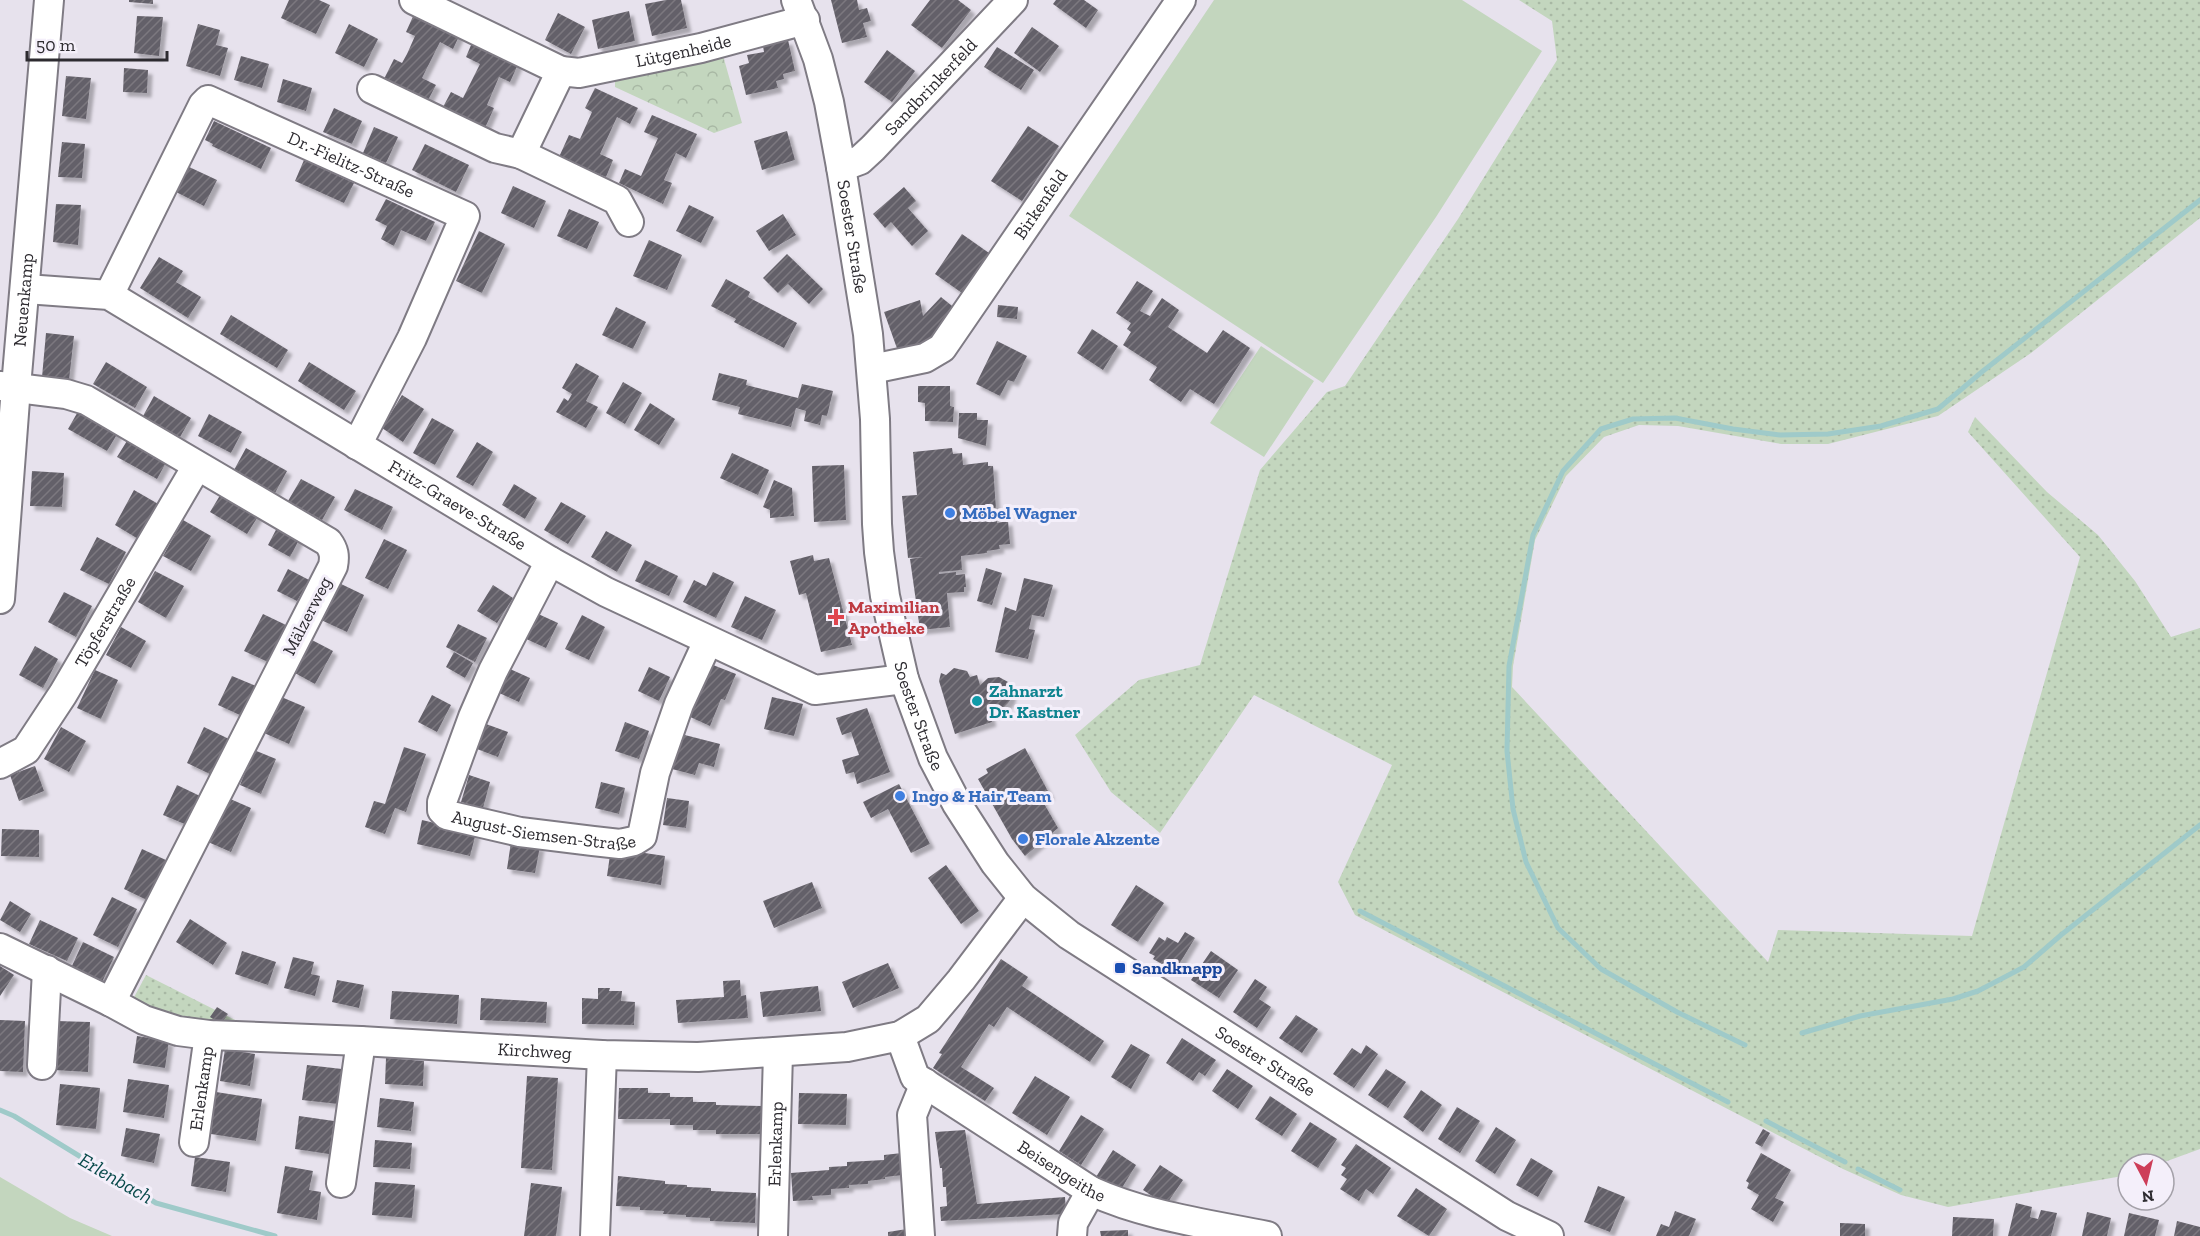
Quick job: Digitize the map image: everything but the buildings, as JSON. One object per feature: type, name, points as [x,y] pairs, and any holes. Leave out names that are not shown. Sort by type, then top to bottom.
[{"type":"street","name":"Neuenkamp","points":[[0,599],[8,386],[26,289],[49,0]]},
{"type":"street","name":"Lütgenheide","points":[[414,0],[561,72],[579,73],[690,50],[801,10]]},
{"type":"street","name":"Sandbrinkerfeld","points":[[842,167],[860,160],[873,148],[1013,0]]},
{"type":"street","name":"Birkenfeld","points":[[872,369],[925,358],[942,348],[1181,0]]},
{"type":"street","name":"Soester Straße","points":[[801,10],[818,59],[842,167],[872,369],[877,524],[885,596],[904,679],[933,758],[957,804],[994,863],[1023,898],[1069,935],[1500,1226],[1549,1236]]},
{"type":"street","points":[[521,154],[561,72]]},
{"type":"street","points":[[372,89],[495,148],[521,154],[617,200],[629,222]]},
{"type":"street","name":"Dr.-Fielitz-Straße","points":[[109,295],[203,105],[208,100],[465,216],[412,338],[357,445]]},
{"type":"street","name":"Fritz-Graeve-Straße","points":[[26,289],[109,295],[550,561],[606,592],[815,690],[904,679]]},
{"type":"street","name":"Mälzerweg","points":[[8,386],[66,394],[86,400],[328,542],[333,549],[334,558],[327,577],[111,1002]]},
{"type":"street","name":"Töpferstraße","points":[[0,764],[26,750],[63,694],[197,466]]},
{"type":"street","name":"August-Siemsen-Straße","points":[[550,561],[493,671],[473,717],[442,802],[442,810],[447,815],[520,832],[594,841],[621,843],[634,841],[642,836],[659,763],[679,705],[708,641]]},
{"type":"street","name":"Kirchweg","points":[[0,948],[144,1020],[178,1031],[209,1035],[698,1058],[847,1047],[900,1036],[928,1020],[1023,898]]},
{"type":"street","points":[[42,1065],[47,970]]},
{"type":"street","name":"Erlenkamp","points":[[194,1142],[209,1035]]},
{"type":"street","name":"Beisengeithe","points":[[900,1036],[915,1077],[1091,1191],[1139,1209],[1267,1236]]},
{"type":"street","points":[[341,1184],[361,1041]]},
{"type":"street","name":"Erlenkamp","points":[[773,1236],[778,1053]]},
{"type":"street","points":[[595,1236],[602,1055]]},
{"type":"street","points":[[920,1236],[912,1115],[925,1083]]},
{"type":"street","points":[[1072,1236],[1073,1223],[1091,1191]]},
{"type":"green space","points":[[1214,0],[1462,0],[1542,51],[1436,217],[1323,383],[1069,216]]},
{"type":"green space","points":[[1519,0],[2200,0],[2200,218],[2031,353],[1938,416],[1828,444],[1781,444],[1678,426],[1639,425],[1604,437],[1566,476],[1535,540],[1513,666],[1512,687],[1768,962],[1778,930],[1972,936],[2080,557],[1968,432],[1975,417],[2047,492],[2098,535],[2135,581],[2171,637],[2200,628],[2200,1149],[2176,1158],[2176,1152],[2116,1152],[2116,1177],[1948,1207],[1901,1195],[1843,1169],[1355,915],[1338,882],[1392,765],[1254,695],[1160,833],[1111,792],[1075,735],[1139,680],[1200,665],[1260,470],[1327,392],[1345,386],[1458,219],[1557,60],[1552,21]]},
{"type":"green space","points":[[722,52],[742,123],[714,133],[615,87],[615,76]]},
{"type":"green space","points":[[1261,346],[1314,381],[1264,457],[1210,423]]},
{"type":"green space","points":[[146,975],[255,1030],[201,1030],[132,1001]]},
{"type":"green space","points":[[0,1177],[70,1218],[112,1236],[0,1236]]},
{"type":"waterway","points":[[1745,1045],[1677,1012],[1601,969],[1558,928],[1526,862],[1513,809],[1507,751],[1509,666],[1533,535],[1563,471],[1601,429],[1633,419],[1675,418],[1780,435],[1828,434],[1881,426],[1938,409],[2200,200]]},
{"type":"waterway","points":[[1802,1033],[1860,1016],[1953,999],[1978,991],[2024,967],[2200,825]]},
{"type":"waterway","points":[[1360,911],[1728,1102]]},
{"type":"waterway","name":"Erlenbach","points":[[0,1110],[14,1116],[156,1203],[275,1236]]},
{"type":"waterway","points":[[1766,1121],[1845,1162]]},
{"type":"waterway","points":[[1858,1169],[1900,1190]]},
{"type":"place","name":"Möbel Wagner","points":[[950,513]]},
{"type":"place","name":"Maximilian Apotheke","points":[[836,617]]},
{"type":"place","name":"Zahnarzt Dr. Kastner","points":[[977,701]]},
{"type":"place","name":"Ingo & Hair Team","points":[[900,796]]},
{"type":"place","name":"Florale Akzente","points":[[1023,839]]},
{"type":"place","name":"Sandknapp","points":[[1120,968]]}]
